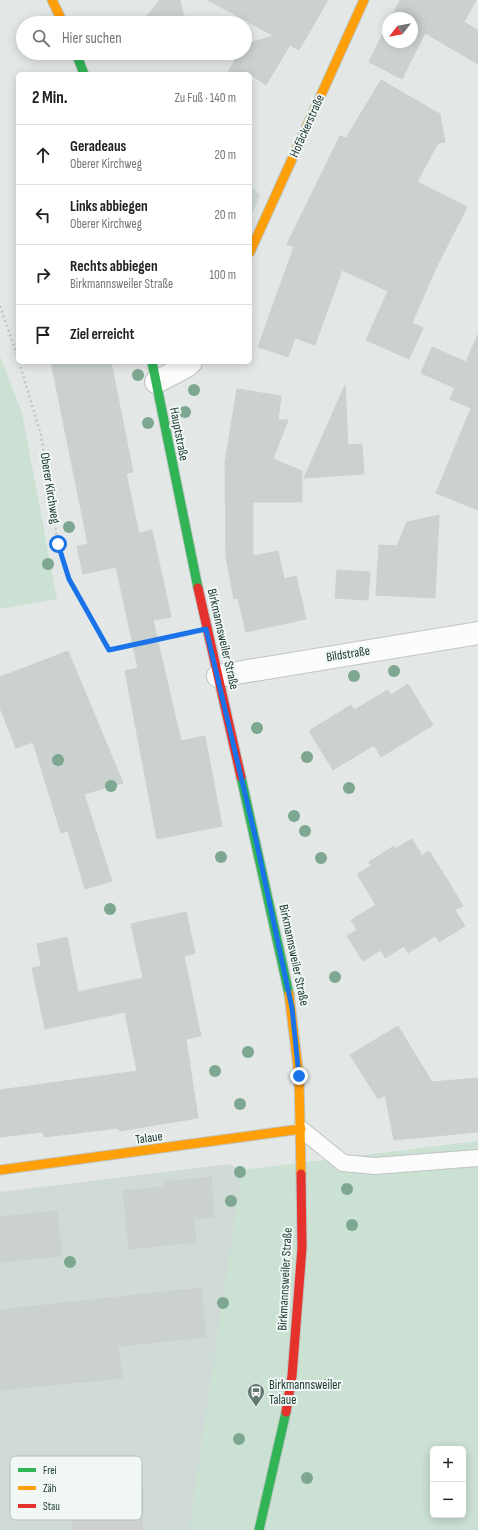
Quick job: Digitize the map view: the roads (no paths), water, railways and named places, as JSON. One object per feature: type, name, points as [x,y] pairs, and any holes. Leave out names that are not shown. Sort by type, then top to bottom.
[{"type":"street","points":[[52,0],[59,16]]},
{"type":"street","name":"Hofäckerstraße","points":[[252,248],[364,0]]},
{"type":"street","points":[[79,60],[83,72]]},
{"type":"street","points":[[154,372],[188,366],[190,364]]},
{"type":"street","name":"Hauptstraße","points":[[154,372],[181,511]]},
{"type":"street","name":"Birkmannsweiler Straße","points":[[181,511],[206,629],[256,840],[292,1008],[299,1076],[302,1248],[292,1376],[286,1415],[259,1530]]},
{"type":"street","name":"Bildstraße","points":[[218,676],[478,633]]},
{"type":"street","name":"Talaue","points":[[0,1170],[301,1129]]},
{"type":"lane","points":[[301,1129],[343,1163],[375,1166],[478,1158]]},
{"type":"place","name":"Birkmannsweiler Talaue","points":[[256,1407]]}]
